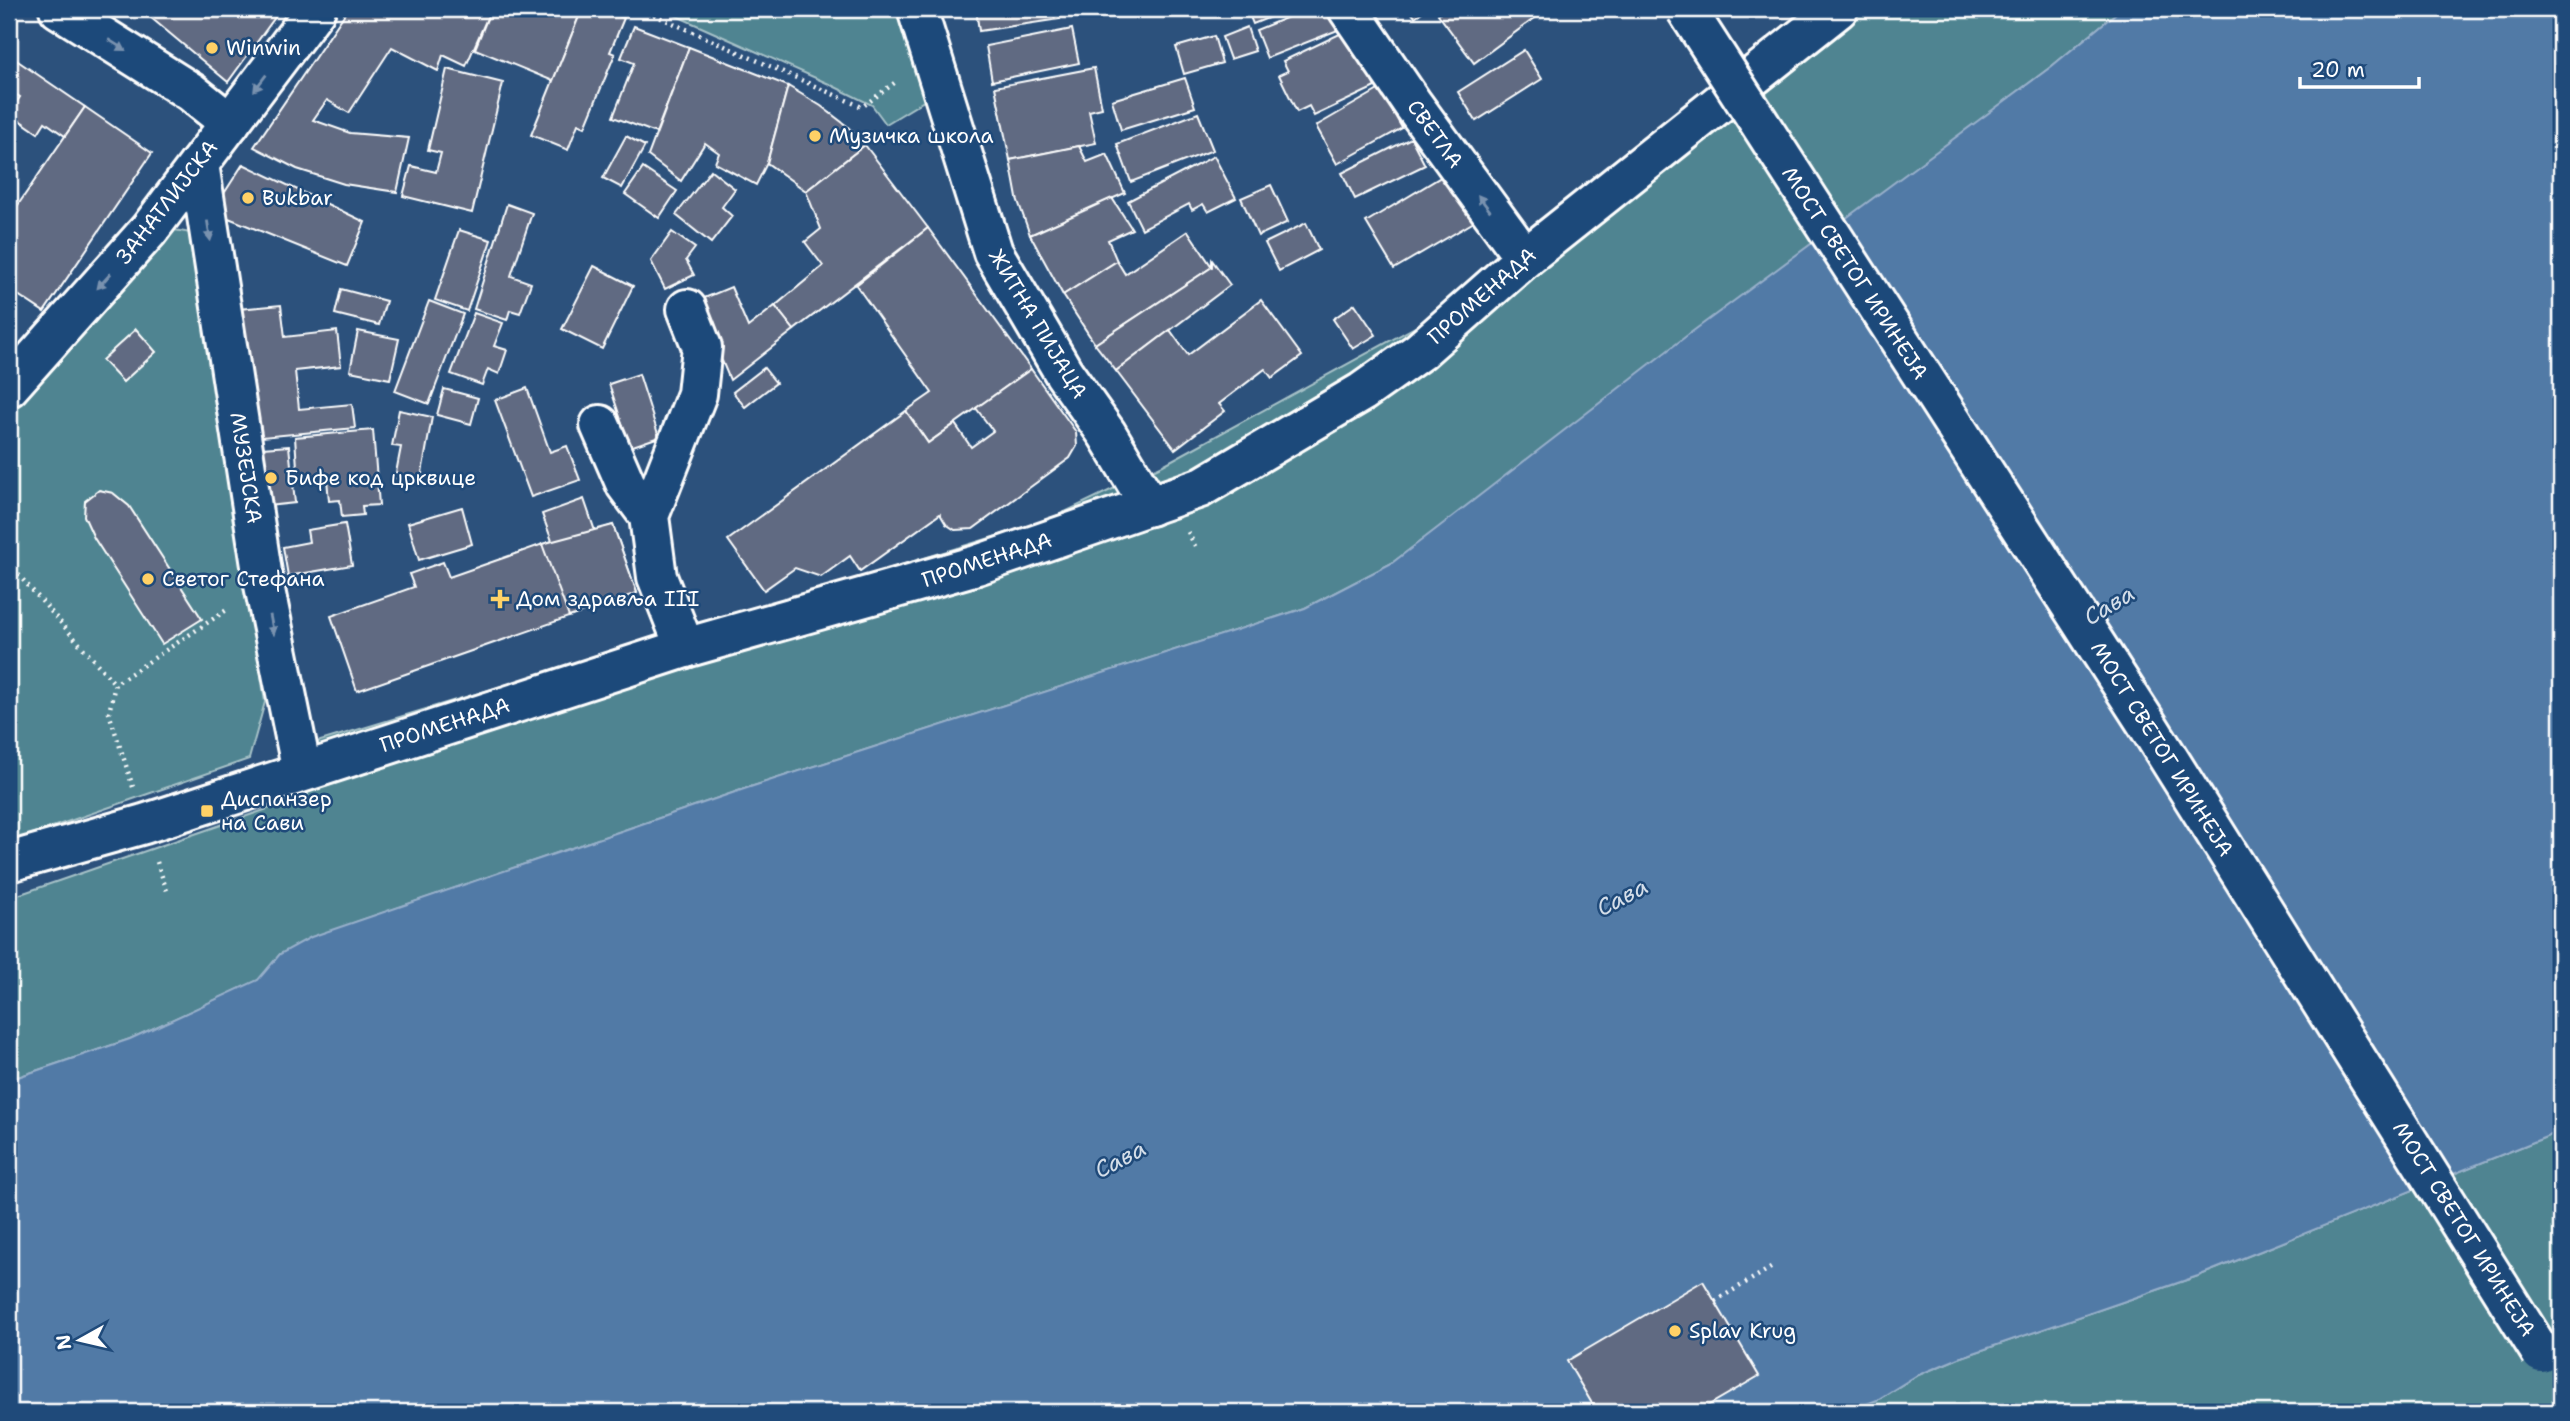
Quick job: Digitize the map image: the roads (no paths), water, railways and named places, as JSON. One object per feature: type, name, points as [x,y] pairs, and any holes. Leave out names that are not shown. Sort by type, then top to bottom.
[{"type":"street","points":[[59,9],[191,92],[230,123]]},
{"type":"street","name":"ЗАНАТЛИЈСКА","points":[[9,387],[149,230],[316,9]]},
{"type":"street","name":"ЖИТНА ПИЈАЦА","points":[[917,9],[993,252],[1064,373],[1107,434],[1150,506]]},
{"type":"street","name":"СВЕТЛА","points":[[1348,9],[1412,103],[1525,258]]},
{"type":"street","name":"МОСТ СВЕТОГ ИРИНЕЈА","points":[[1686,9],[2147,724],[2541,1353]]},
{"type":"street","name":"ПРОМЕНАДА","points":[[9,862],[144,824],[685,648],[977,565],[1200,488],[1362,392],[1420,351],[1525,258],[1838,9]]},
{"type":"street","name":"МУЗЕЈСКА","points":[[199,164],[264,585],[302,771]]},
{"type":"street","points":[[685,648],[657,577],[649,516],[697,394],[702,346],[687,309]]},
{"type":"street","points":[[600,425],[626,485],[649,516]]},
{"type":"water","name":"Сава","points":[[2121,9],[2561,9],[2561,1131],[2198,1276],[1959,1358],[1916,1376],[1877,1400],[1846,1412],[9,1412],[9,1080],[130,1039],[258,980],[280,954],[311,937],[747,788],[1305,608],[1392,563],[1689,334],[2052,66]]},
{"type":"place","name":"Winwin","points":[[212,48]]},
{"type":"place","name":"Музичка школа","points":[[815,136]]},
{"type":"place","name":"Bukbar","points":[[248,198]]},
{"type":"place","name":"Бифе код црквице","points":[[271,478]]},
{"type":"place","name":"Светог Стефана","points":[[148,579]]},
{"type":"place","name":"Дом здравља III","points":[[500,599]]},
{"type":"place","name":"Диспанзер на Сави","points":[[207,811]]},
{"type":"place","name":"Splav Krug","points":[[1675,1331]]}]
